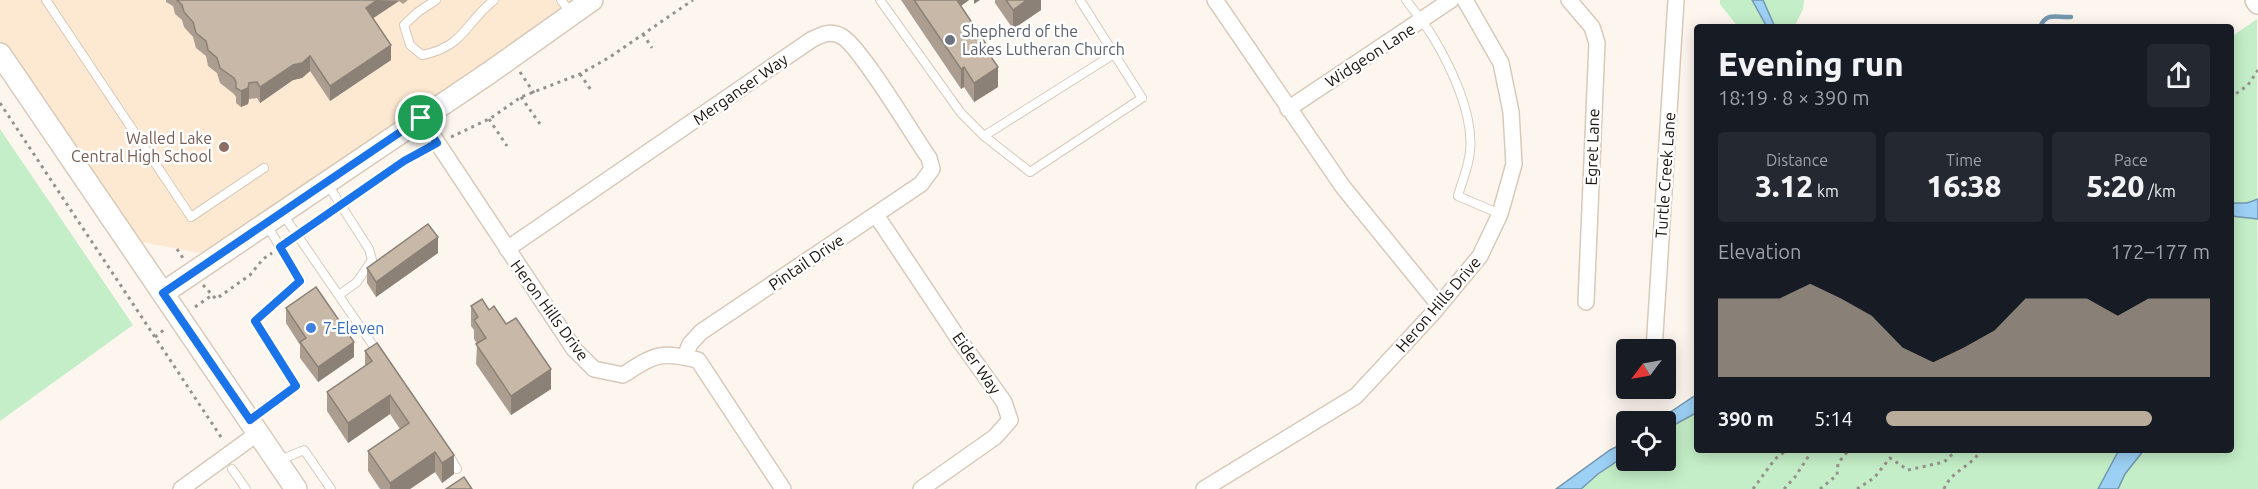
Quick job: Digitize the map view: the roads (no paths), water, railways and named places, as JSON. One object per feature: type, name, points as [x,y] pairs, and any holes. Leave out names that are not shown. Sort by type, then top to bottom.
[{"type":"street","points":[[163,293],[510,58],[566,7],[592,0]]},
{"type":"street","points":[[1215,0],[1343,187],[1439,305]]},
{"type":"street","name":"Widgeon Lane","points":[[1288,109],[1451,0]]},
{"type":"street","name":"Heron Hills Drive","points":[[1204,489],[1356,396],[1480,256],[1500,214],[1514,164],[1511,112],[1501,63],[1465,0]]},
{"type":"street","name":"Egret Lane","points":[[1569,0],[1592,27],[1597,43],[1586,302]]},
{"type":"street","name":"Turtle Creek Lane","points":[[1655,339],[1676,0]]},
{"type":"street","name":"Merganser Way","points":[[507,249],[810,40],[829,32],[843,36],[861,56],[929,158],[933,169]]},
{"type":"street","points":[[0,54],[296,489]]},
{"type":"street","name":"Heron Hills Drive","points":[[421,118],[574,349],[594,369],[623,375],[651,358],[671,354],[685,357]]},
{"type":"street","name":"Pintail Drive","points":[[685,357],[690,344],[701,332],[921,184],[933,169]]},
{"type":"street","name":"Eider Way","points":[[876,215],[1004,402],[1010,420],[995,438],[921,489]]},
{"type":"street","points":[[685,357],[698,360],[783,489]]},
{"type":"street","points":[[181,489],[231,452],[254,427]]},
{"type":"lane","points":[[46,0],[191,217],[264,168]]},
{"type":"lane","points":[[436,0],[418,12],[404,26],[410,45],[422,55],[440,52],[455,41],[494,0]]},
{"type":"lane","points":[[880,0],[961,113],[984,136],[1030,172],[1142,98],[1079,1]]},
{"type":"lane","points":[[1406,0],[1432,35],[1460,92],[1468,123],[1470,150],[1458,196],[1500,214]]},
{"type":"lane","points":[[984,136],[1114,54]]},
{"type":"lane","points":[[326,181],[369,249],[372,260],[357,282],[339,295]]},
{"type":"lane","points":[[274,217],[297,235],[384,360]]},
{"type":"lane","points":[[254,427],[296,386],[255,321],[300,281],[280,247],[274,217]]},
{"type":"lane","points":[[443,444],[457,469]]},
{"type":"lane","points":[[278,460],[304,450],[331,489]]},
{"type":"lane","points":[[232,469],[246,489]]},
{"type":"water","points":[[1752,0],[1763,0],[1774,24],[1765,24]]},
{"type":"water","points":[[2258,199],[2258,219],[2234,216],[2234,203],[2247,203]]},
{"type":"water","points":[[1694,396],[1694,414],[1676,424],[1676,411],[1672,411]]},
{"type":"water","points":[[1616,447],[1616,462],[1581,489],[1556,489]]},
{"type":"water","points":[[2117,453],[2142,453],[2125,474],[2118,489],[2098,489]]},
{"type":"waterway","points":[[2042,24],[2053,16],[2071,17]]},
{"type":"place","name":"Shepherd of the Lakes Lutheran Church","points":[[950,40]]},
{"type":"place","name":"Walled Lake Central High School","points":[[224,147]]},
{"type":"place","name":"7-Eleven","points":[[311,328]]}]
